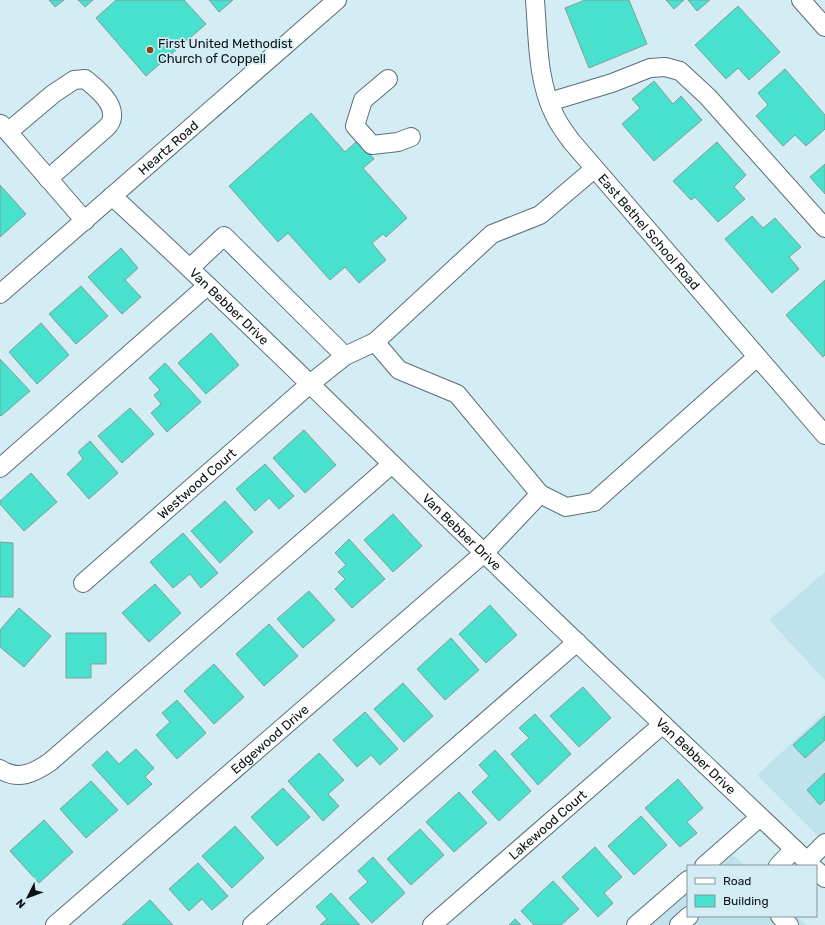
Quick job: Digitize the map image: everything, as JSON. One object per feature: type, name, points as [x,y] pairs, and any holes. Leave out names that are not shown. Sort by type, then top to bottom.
[{"type":"street","name":"Heartz Road","points":[[0,294],[337,0]]},
{"type":"street","name":"East Bethel School Road","points":[[535,0],[538,47],[543,80],[554,116],[572,142],[594,169],[824,432]]},
{"type":"street","points":[[801,0],[825,27]]},
{"type":"street","points":[[549,102],[612,83],[650,68],[665,67],[680,70],[708,97],[825,228]]},
{"type":"street","points":[[48,179],[106,128],[112,119],[112,108],[97,89],[85,79],[74,80],[4,128],[84,221]]},
{"type":"street","points":[[388,79],[363,100],[355,126],[372,146],[398,142],[411,136]]},
{"type":"street","name":"Westwood Court","points":[[83,583],[312,383],[345,356],[375,342],[492,234],[540,215],[572,186],[594,169]]},
{"type":"street","name":"Van Bebber Drive","points":[[112,196],[312,383],[392,464],[484,553],[807,861]]},
{"type":"street","points":[[190,268],[224,236],[345,356]]},
{"type":"street","points":[[0,468],[207,286]]},
{"type":"street","points":[[375,342],[399,370],[457,394],[540,494],[566,507],[594,502],[757,357]]},
{"type":"street","points":[[0,769],[17,776],[34,773],[50,762],[392,464]]},
{"type":"street","name":"Edgewood Drive","points":[[55,925],[484,553],[540,494]]},
{"type":"street","points":[[252,925],[577,642]]},
{"type":"street","name":"Lakewood Court","points":[[432,925],[663,724]]},
{"type":"street","points":[[705,865],[760,817]]},
{"type":"street","points":[[784,865],[807,861],[825,843]]},
{"type":"street","name":"Van Bebber Drive","points":[[817,870],[825,878]]},
{"type":"street","points":[[636,925],[687,881]]},
{"type":"street","points":[[679,925],[688,917]]},
{"type":"street","points":[[781,917],[789,925]]},
{"type":"shaded area","points":[[825,572],[825,680],[769,620]]},
{"type":"shaded area","points":[[825,712],[825,843],[757,775]]},
{"type":"shaded area","points":[[733,855],[744,865],[722,865]]},
{"type":"shaded area","points":[[687,895],[687,917],[798,917],[806,925],[652,925]]},
{"type":"building","points":[[49,0],[64,0],[55,7]]},
{"type":"building","points":[[78,0],[93,0],[85,7]]},
{"type":"building","name":"First United Methodist Church of Coppell","points":[[116,0],[184,0],[206,24],[146,76],[96,18]]},
{"type":"building","name":"First United Methodist Church of Coppell","points":[[209,0],[233,0],[219,12]]},
{"type":"building","points":[[585,0],[629,0],[647,44],[589,68],[565,8]]},
{"type":"building","points":[[666,0],[684,0],[674,9]]},
{"type":"building","points":[[688,0],[710,0],[697,11]]},
{"type":"building","points":[[738,6],[780,52],[749,80],[738,68],[726,79],[695,45]]},
{"type":"building","points":[[785,69],[825,115],[825,129],[806,146],[795,135],[783,146],[756,116],[768,105],[758,93]]},
{"type":"building","points":[[654,81],[673,104],[681,96],[702,120],[654,161],[622,124],[640,108],[632,99]]},
{"type":"building","points":[[311,113],[345,152],[358,140],[374,159],[363,168],[407,218],[386,237],[383,234],[372,243],[386,260],[359,283],[345,267],[330,280],[288,233],[278,242],[229,186]]},
{"type":"building","points":[[717,142],[746,175],[734,187],[745,199],[718,222],[695,197],[691,200],[673,181]]},
{"type":"building","points":[[825,164],[825,194],[810,177]]},
{"type":"building","points":[[0,185],[26,214],[0,237]]},
{"type":"building","points":[[752,216],[763,228],[775,218],[801,247],[789,257],[799,269],[772,293],[725,239]]},
{"type":"building","points":[[121,248],[138,268],[125,280],[141,297],[122,314],[88,277]]},
{"type":"building","points":[[825,280],[825,355],[823,357],[786,315]]},
{"type":"building","points":[[81,286],[108,316],[76,344],[49,314]]},
{"type":"building","points":[[41,323],[69,355],[37,384],[9,352]]},
{"type":"building","points":[[211,333],[239,365],[206,394],[178,363]]},
{"type":"building","points":[[0,359],[30,391],[1,416],[0,415]]},
{"type":"building","points":[[165,363],[201,402],[167,432],[151,413],[161,404],[154,395],[160,390],[149,378]]},
{"type":"building","points":[[130,408],[154,434],[122,463],[98,436]]},
{"type":"building","points":[[304,430],[336,465],[305,493],[273,458]]},
{"type":"building","points":[[90,441],[118,473],[89,499],[67,474],[83,459],[78,452]]},
{"type":"building","points":[[265,464],[294,496],[279,509],[269,498],[255,511],[236,489]]},
{"type":"building","points":[[31,473],[57,502],[24,531],[0,504],[0,501]]},
{"type":"building","points":[[225,501],[253,532],[220,563],[191,531]]},
{"type":"building","points":[[393,514],[422,546],[393,572],[364,540]]},
{"type":"building","points":[[183,533],[218,573],[201,588],[190,574],[173,588],[150,562]]},
{"type":"building","points":[[349,539],[385,579],[352,608],[335,589],[345,579],[338,572],[346,565],[335,553]]},
{"type":"building","points":[[0,542],[13,543],[13,597],[0,597]]},
{"type":"building","points":[[155,584],[181,613],[149,642],[122,613]]},
{"type":"building","points":[[309,591],[335,620],[303,648],[277,619]]},
{"type":"building","points":[[490,605],[517,635],[486,663],[459,634]]},
{"type":"building","points":[[19,608],[51,636],[24,667],[0,647],[0,630]]},
{"type":"building","points":[[269,624],[298,656],[264,686],[236,654]]},
{"type":"building","points":[[66,633],[106,633],[106,664],[91,664],[91,678],[66,678]]},
{"type":"building","points":[[451,638],[479,670],[445,700],[417,669]]},
{"type":"building","points":[[214,664],[244,697],[214,724],[184,691]]},
{"type":"building","points":[[403,683],[433,716],[404,742],[374,709]]},
{"type":"building","points":[[583,687],[611,718],[579,747],[550,716]]},
{"type":"building","points":[[177,700],[206,733],[177,759],[156,735],[170,722],[162,713]]},
{"type":"building","points":[[365,712],[398,749],[380,765],[371,755],[357,767],[333,740]]},
{"type":"building","points":[[535,714],[571,754],[538,785],[511,754],[529,738],[519,728]]},
{"type":"building","points":[[825,716],[825,740],[805,758],[793,745]]},
{"type":"building","points":[[136,749],[154,768],[145,777],[152,784],[128,805],[92,765],[107,751],[119,764]]},
{"type":"building","points":[[495,750],[531,791],[499,821],[472,792],[489,776],[479,765]]},
{"type":"building","points":[[319,753],[344,780],[328,794],[339,806],[323,821],[288,781]]},
{"type":"building","points":[[825,773],[825,800],[820,805],[807,790]]},
{"type":"building","points":[[678,779],[703,808],[687,822],[697,833],[680,847],[645,808]]},
{"type":"building","points":[[91,781],[118,810],[86,838],[60,809]]},
{"type":"building","points":[[283,788],[310,817],[277,846],[251,817]]},
{"type":"building","points":[[459,792],[487,823],[454,852],[426,822]]},
{"type":"building","points":[[641,816],[667,845],[634,875],[608,846]]},
{"type":"building","points":[[44,820],[73,852],[39,883],[10,851]]},
{"type":"building","points":[[235,826],[264,858],[232,888],[202,856]]},
{"type":"building","points":[[420,829],[444,855],[411,885],[387,859]]},
{"type":"building","points":[[595,847],[622,877],[604,893],[613,903],[598,917],[562,877]]},
{"type":"building","points":[[373,857],[405,893],[372,923],[349,898],[368,882],[358,871]]},
{"type":"building","points":[[198,863],[228,896],[212,910],[202,899],[189,911],[169,889]]},
{"type":"building","points":[[553,881],[579,909],[561,925],[534,925],[521,911]]},
{"type":"building","points":[[331,893],[360,925],[320,925],[327,919],[316,907]]},
{"type":"building","points":[[150,900],[173,925],[122,925]]},
{"type":"building","points":[[515,919],[521,925],[509,925]]},
{"type":"place","name":"First United Methodist Church of Coppell","points":[[150,50]]}]
